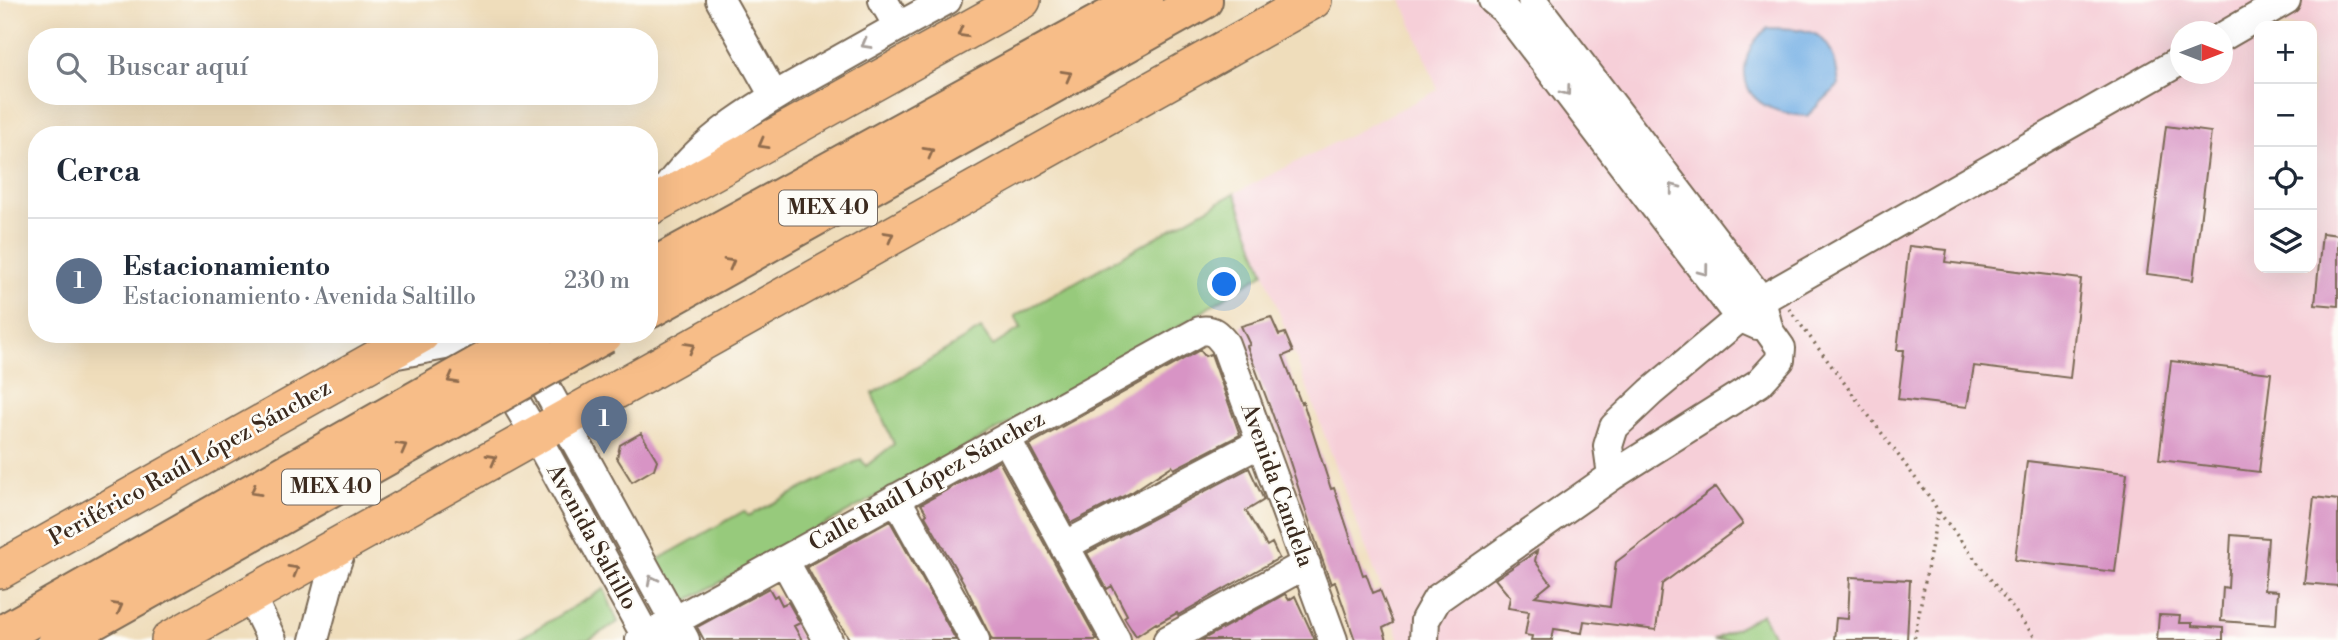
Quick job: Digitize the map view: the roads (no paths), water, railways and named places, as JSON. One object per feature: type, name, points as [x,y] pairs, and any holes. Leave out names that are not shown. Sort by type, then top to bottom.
[{"type":"highway","name":"MEX 40","points":[[658,304],[1003,93],[1143,0]]},
{"type":"highway","name":"MEX 40","points":[[658,266],[1003,93],[1203,0]]},
{"type":"highway","name":"MEX 40","points":[[0,636],[518,343]]},
{"type":"highway","name":"MEX 40","points":[[58,640],[588,343]]},
{"type":"main road","points":[[658,202],[1022,0]]},
{"type":"main road","points":[[170,640],[1313,0]]},
{"type":"main road","name":"Periférico Raúl López Sánchez","points":[[0,570],[406,343]]},
{"type":"street","points":[[720,0],[774,96]]},
{"type":"street","points":[[883,0],[898,26]]},
{"type":"street","points":[[658,198],[680,169],[721,132],[774,96],[947,0]]},
{"type":"street","points":[[1424,640],[1425,620],[1437,598],[1612,476],[1759,383],[1780,360],[1781,348],[1769,331],[1759,303],[1546,43],[1493,0]]},
{"type":"street","points":[[1532,0],[1546,43]]},
{"type":"street","points":[[2233,31],[2286,0]]},
{"type":"street","points":[[1612,476],[1608,446],[1614,428],[1651,392],[1759,303],[2170,67]]},
{"type":"street","name":"Calle Raúl López Sánchez","points":[[645,639],[679,631],[784,560],[1200,331],[1216,333]]},
{"type":"street","name":"Avenida Candela","points":[[1216,333],[1225,344],[1333,640]]},
{"type":"street","name":"Periférico Raúl López Sánchez","points":[[381,357],[456,343]]},
{"type":"street","name":"Periférico Raúl López Sánchez","points":[[496,343],[494,365],[550,426]]},
{"type":"street","name":"Avenida Saltillo","points":[[550,426],[679,631]]},
{"type":"street","name":"Avenida Saltillo","points":[[550,426],[645,639]]},
{"type":"street","points":[[1006,438],[1116,640]]},
{"type":"street","points":[[1065,546],[1262,442]]},
{"type":"street","points":[[896,498],[975,640]]},
{"type":"street","points":[[314,640],[344,541]]},
{"type":"street","points":[[784,560],[828,640]]},
{"type":"street","points":[[1168,640],[1306,564]]},
{"type":"street","points":[[250,595],[272,640]]},
{"type":"water","points":[[1768,28],[1810,32],[1827,44],[1832,54],[1839,85],[1807,116],[1785,113],[1764,105],[1750,91],[1746,81],[1747,56],[1758,37]]},
{"type":"place","name":"Estacionamiento","points":[[604,454]]}]
